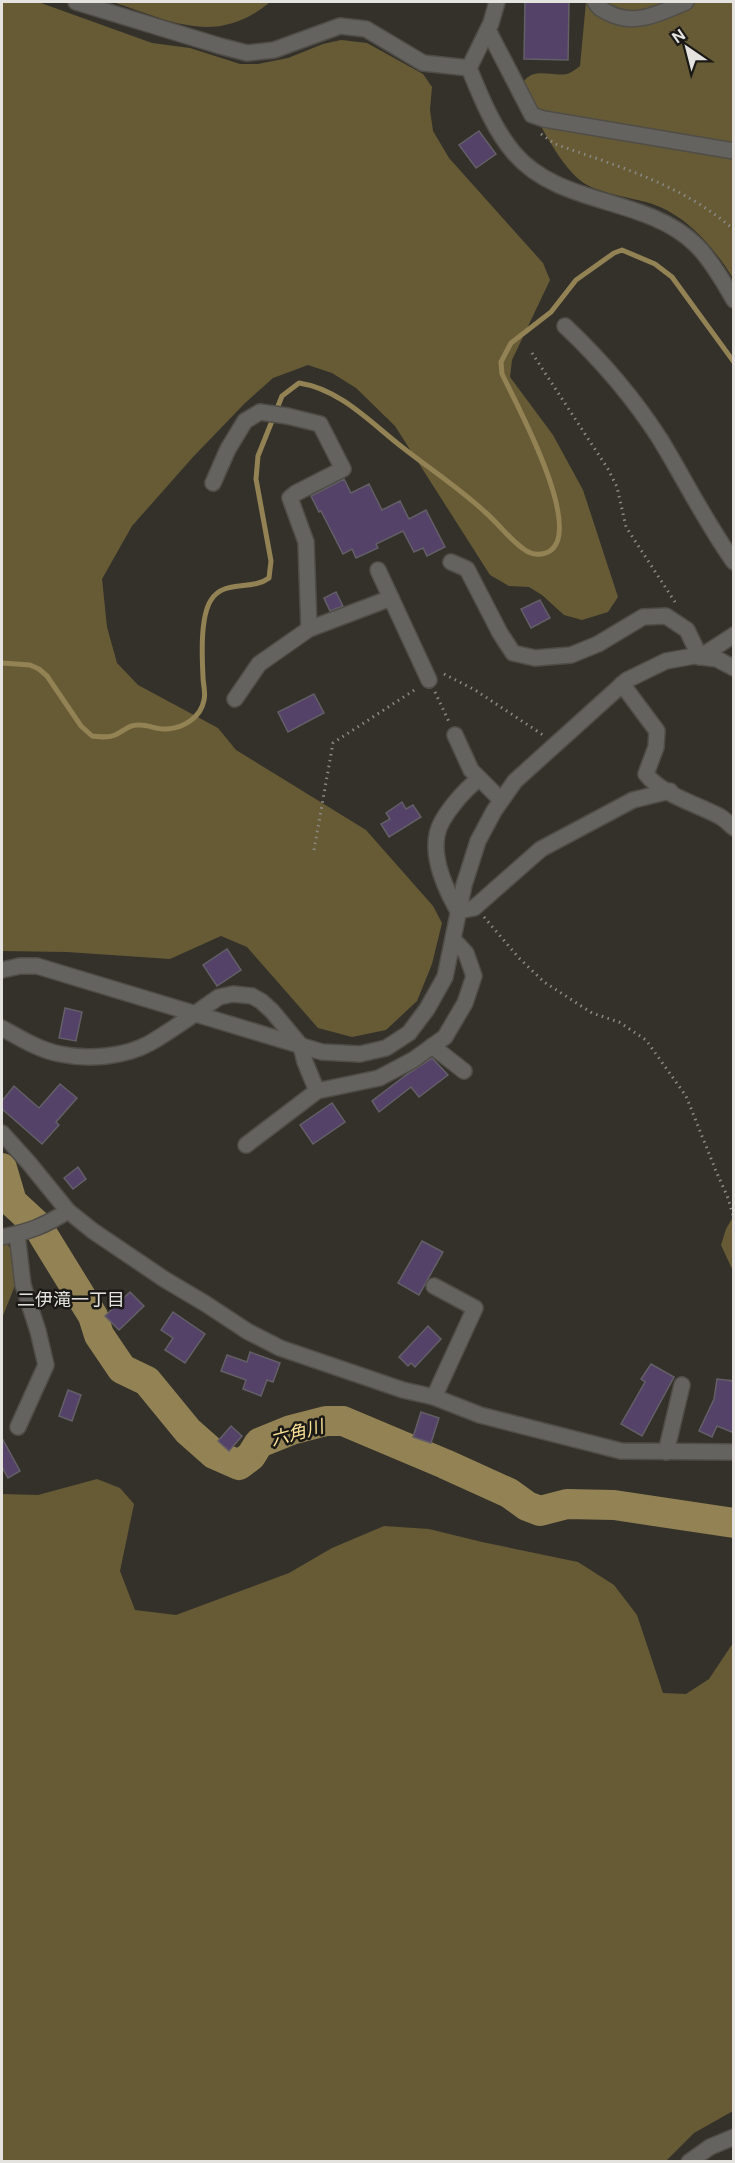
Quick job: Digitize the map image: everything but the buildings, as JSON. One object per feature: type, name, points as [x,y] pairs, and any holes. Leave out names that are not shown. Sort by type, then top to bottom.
[{"type":"street","points":[[76,2],[247,53],[274,50],[340,26],[366,29],[423,63],[469,68]]},
{"type":"street","points":[[497,2],[488,30],[469,68],[485,106],[514,154],[538,173],[562,187],[659,220],[678,232],[696,244],[734,300]]},
{"type":"street","points":[[595,2],[597,7],[633,20],[657,14],[686,2]]},
{"type":"street","points":[[488,30],[532,115],[544,119],[734,151]]},
{"type":"street","points":[[565,326],[598,357],[634,402],[659,438],[734,562]]},
{"type":"street","points":[[213,483],[228,449],[245,422],[260,412],[320,424],[343,469],[290,498],[306,542],[309,629]]},
{"type":"street","points":[[451,562],[467,569],[513,653],[535,658],[571,655],[598,644],[643,617],[666,616],[687,630],[700,657]]},
{"type":"street","points":[[378,570],[429,680]]},
{"type":"street","points":[[235,699],[259,664],[309,629],[391,598]]},
{"type":"street","points":[[700,657],[734,635]]},
{"type":"street","points":[[2,970],[20,966],[37,966],[322,1052],[360,1054],[386,1048],[409,1033],[427,1009],[445,976],[464,885],[478,841],[501,800],[515,781],[627,680],[666,661],[700,657],[717,659],[734,668]]},
{"type":"street","points":[[622,684],[657,732],[656,747],[646,774],[651,781],[693,805],[728,816],[734,828]]},
{"type":"street","points":[[454,735],[471,770],[501,800]]},
{"type":"street","points":[[458,911],[447,891],[437,854],[437,834],[451,808],[479,779]]},
{"type":"street","points":[[458,911],[474,908],[541,849],[633,800],[670,791]]},
{"type":"street","points":[[246,1145],[317,1091],[379,1078],[414,1060],[445,1037],[465,1003],[474,976],[466,953],[453,939]]},
{"type":"street","points":[[2,1028],[38,1047],[59,1054],[79,1057],[106,1055],[149,1044],[219,997],[233,994],[252,996],[272,1011],[301,1046],[304,1062],[317,1091]]},
{"type":"street","points":[[432,1046],[464,1071]]},
{"type":"street","points":[[2,1133],[29,1162],[68,1211],[93,1231],[247,1331],[280,1348],[403,1390],[434,1397],[480,1415],[604,1448],[666,1452],[734,1452]]},
{"type":"street","points":[[18,1426],[46,1365],[9,1235],[26,1233],[68,1211]]},
{"type":"street","points":[[434,1286],[475,1308],[434,1397]]},
{"type":"street","points":[[666,1452],[682,1385]]},
{"type":"street","points":[[689,2162],[710,2147],[734,2137]]},
{"type":"path","points":[[532,115],[536,129],[547,140],[665,185],[701,204],[734,230]]},
{"type":"path","points":[[532,353],[608,469],[617,488],[626,527],[676,605]]},
{"type":"path","points":[[314,850],[333,743],[440,672],[475,690],[556,743]]},
{"type":"path","points":[[429,680],[454,735]]},
{"type":"path","points":[[474,908],[544,982],[592,1013],[619,1022],[646,1040],[686,1095],[729,1198],[734,1218]]},
{"type":"shaded area","points":[[2,2],[41,3],[152,43],[190,48],[240,64],[258,64],[288,58],[323,44],[341,40],[367,43],[423,74],[432,87],[430,110],[433,131],[449,158],[543,263],[550,280],[512,360],[510,377],[553,435],[583,490],[618,597],[608,612],[582,620],[564,615],[542,595],[529,587],[509,586],[490,575],[395,426],[356,388],[332,373],[308,365],[273,378],[245,403],[193,457],[132,526],[102,579],[107,627],[117,663],[138,685],[218,728],[236,750],[366,830],[433,906],[442,923],[432,964],[417,1001],[386,1030],[352,1037],[318,1028],[247,947],[221,936],[170,959],[67,952],[2,951]]},
{"type":"shaded area","points":[[113,2],[270,2],[250,16],[231,24],[212,27],[174,22]]},
{"type":"shaded area","points":[[586,2],[733,2],[733,278],[707,242],[673,214],[646,202],[594,188],[581,181],[563,162],[539,122],[522,84],[531,75],[567,74],[580,66]]},
{"type":"shaded area","points":[[734,1217],[733,1271],[721,1245]]},
{"type":"shaded area","points":[[2,1237],[17,1257],[14,1288],[2,1318]]},
{"type":"shaded area","points":[[97,1479],[120,1488],[134,1504],[120,1571],[135,1610],[176,1615],[289,1573],[332,1548],[384,1526],[429,1529],[578,1562],[614,1585],[637,1615],[663,1693],[686,1694],[709,1679],[733,1643],[733,2111],[694,2133],[666,2161],[2,2161],[2,1494],[38,1495]]},
{"type":"waterway","points":[[2,663],[30,665],[39,669],[47,676],[81,726],[92,736],[112,736],[136,725],[173,728],[191,720],[199,712],[205,697],[202,637],[207,607],[211,600],[223,590],[255,584],[269,578],[271,561],[256,479],[258,456],[282,396],[299,383],[328,392],[354,408],[465,495],[525,550],[537,554],[550,551],[558,538],[559,518],[553,493],[544,465],[502,374],[501,362],[511,343],[551,312],[576,280],[614,253],[622,250],[655,264],[672,277],[734,362]]},
{"type":"waterway","name":"六角川","points":[[2,1168],[12,1202],[37,1225],[93,1316],[99,1335],[122,1369],[147,1381],[188,1431],[214,1454],[239,1465],[251,1456],[259,1443],[291,1430],[326,1421],[343,1421],[509,1493],[527,1506],[540,1511],[567,1504],[614,1505],[734,1523]]},
{"type":"district","name":"二伊滝一丁目","points":[[71,1300]]}]
